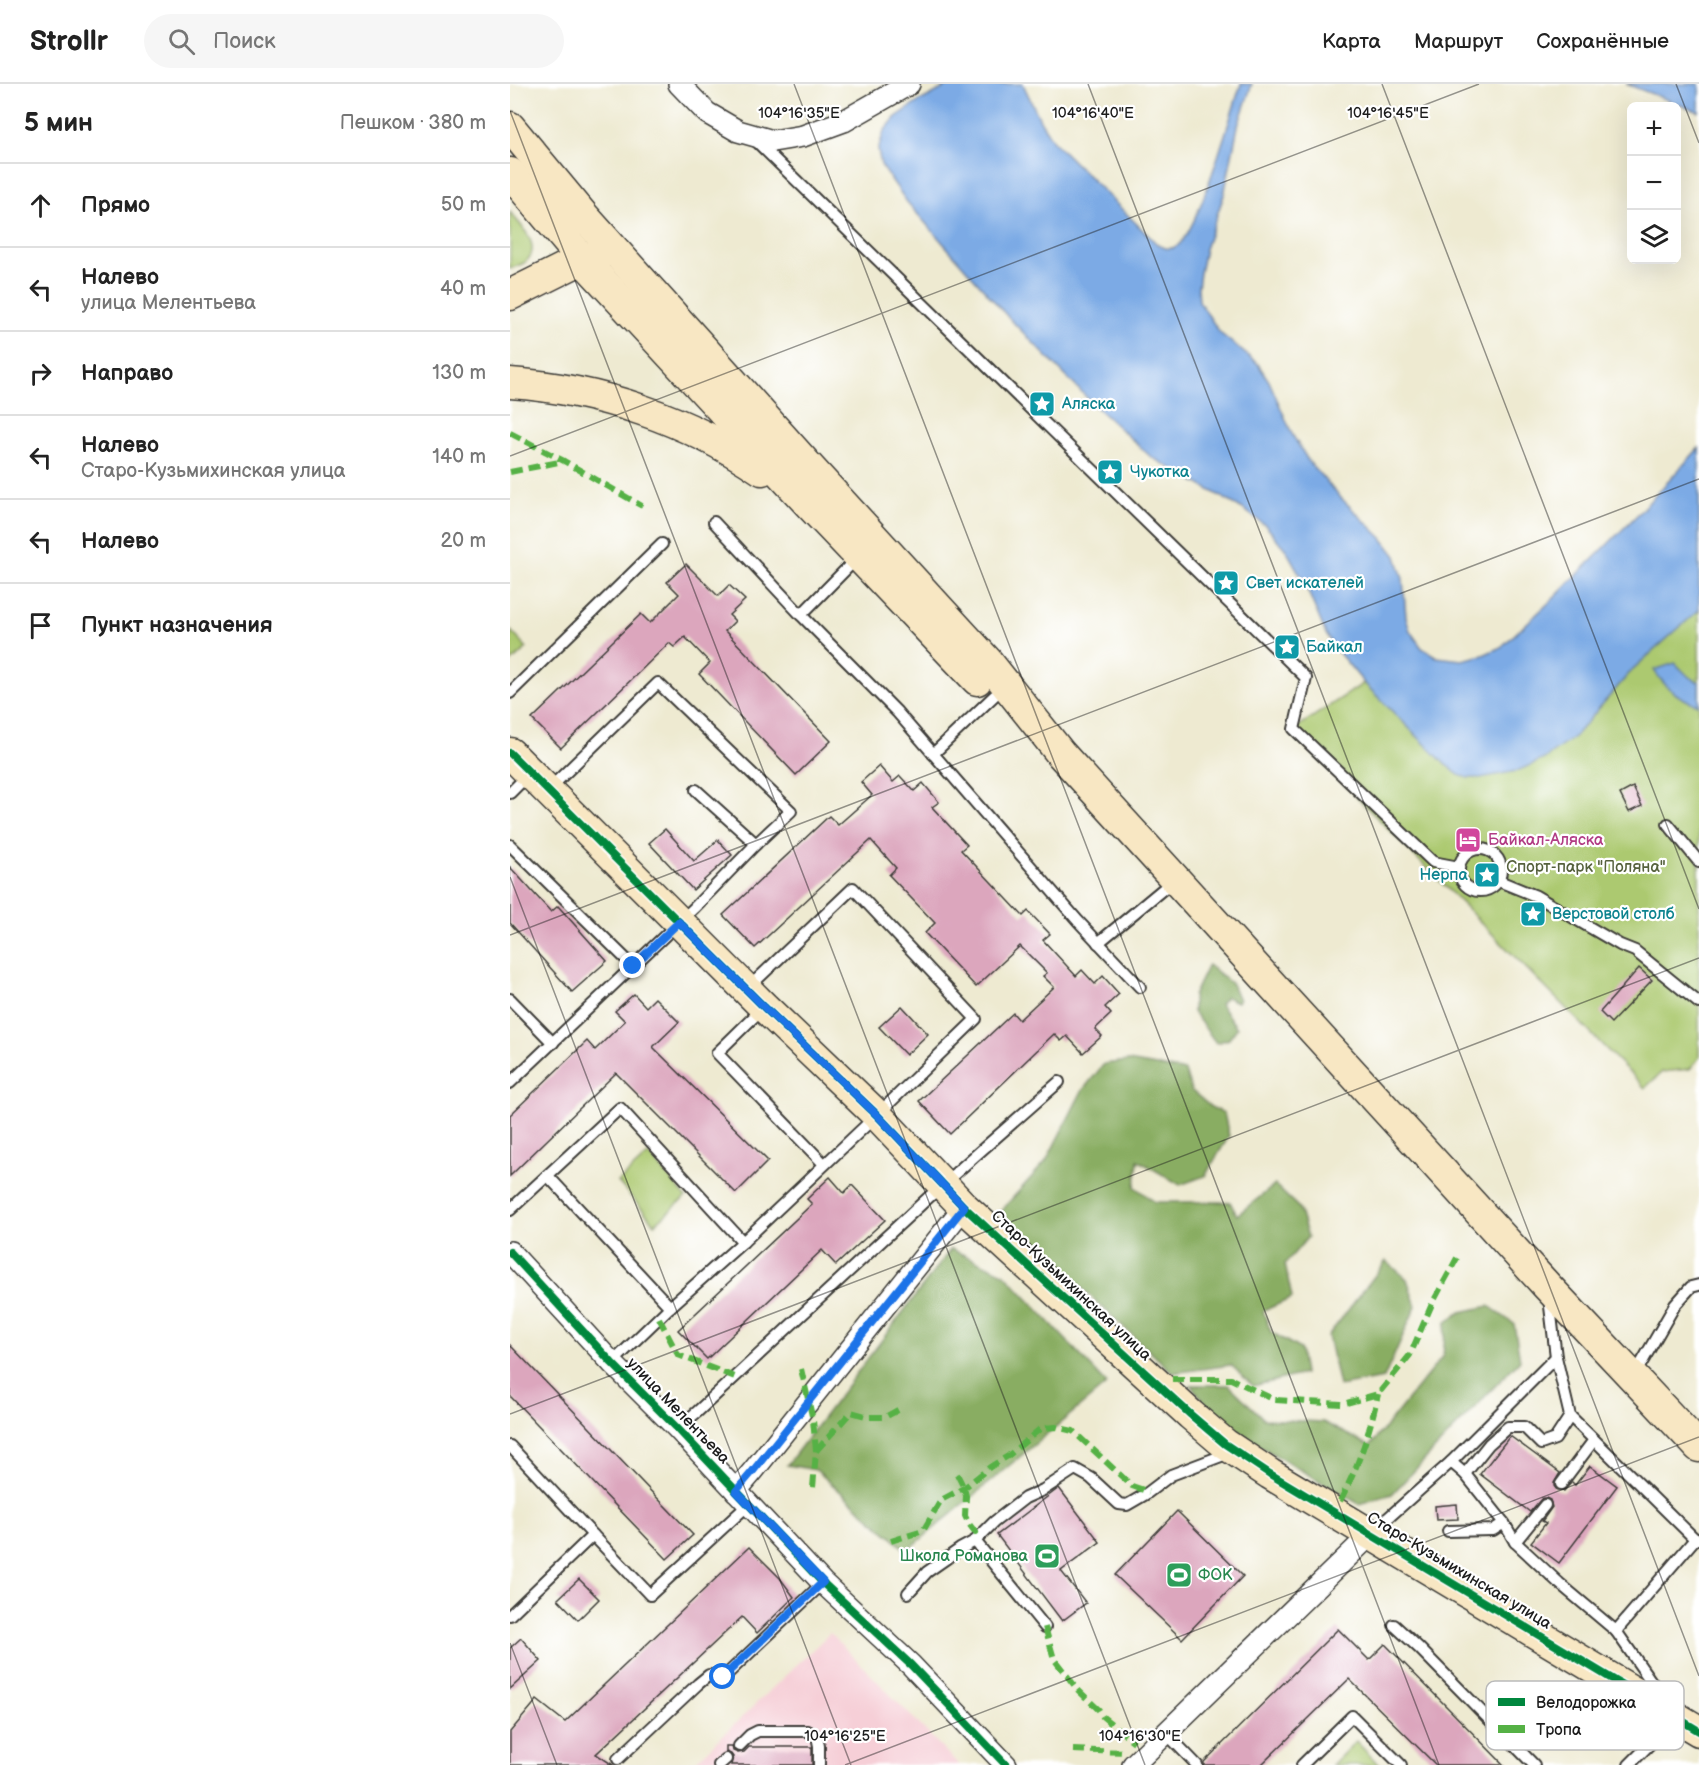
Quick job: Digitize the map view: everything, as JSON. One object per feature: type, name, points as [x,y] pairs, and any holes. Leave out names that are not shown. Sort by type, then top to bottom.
[{"type":"main road","points":[[510,128],[622,258],[988,662],[1061,754],[1547,1286],[1699,1447]]},
{"type":"main road","points":[[510,173],[582,259],[807,503],[973,676],[1061,754]]},
{"type":"main road","points":[[513,294],[545,275],[558,262],[564,248],[561,234]]},
{"type":"main road","points":[[513,294],[582,259],[601,254],[622,258]]},
{"type":"main road","points":[[510,383],[545,386],[580,393],[626,405],[673,422],[727,447],[807,503]]},
{"type":"main road","name":"Старо-Кузьмихинская улица","points":[[524,777],[679,922],[877,1115],[964,1207],[1191,1415],[1234,1451],[1616,1681]]},
{"type":"street","points":[[679,84],[707,112],[738,131],[773,141],[803,136],[844,121],[909,84]]},
{"type":"street","points":[[743,1497],[753,1471],[964,1207]]},
{"type":"street","name":"улица Мелентьева","points":[[510,1252],[612,1363],[823,1582],[911,1665],[1006,1765]]},
{"type":"street","points":[[1133,1765],[1371,1534]]},
{"type":"lane","points":[[749,134],[1306,678],[1294,729],[1433,862],[1459,867]]},
{"type":"lane","points":[[714,522],[801,615],[897,712],[1098,943],[1140,987]]},
{"type":"lane","points":[[510,693],[662,544]]},
{"type":"lane","points":[[801,615],[859,556]]},
{"type":"lane","points":[[510,1083],[679,922],[791,811],[658,683],[524,777]]},
{"type":"lane","points":[[933,754],[994,696]]},
{"type":"lane","points":[[696,790],[756,844]]},
{"type":"lane","points":[[1668,824],[1699,862]]},
{"type":"lane","points":[[510,845],[633,966]]},
{"type":"lane","points":[[1482,849],[1489,851],[1499,860],[1501,867],[1499,880],[1488,890],[1475,891],[1463,883],[1460,877],[1459,867],[1463,857],[1468,852],[1482,849]]},
{"type":"lane","points":[[1098,943],[1176,878]]},
{"type":"lane","points":[[1499,880],[1536,896],[1620,945],[1635,951],[1699,1003]]},
{"type":"lane","points":[[612,1363],[743,1242],[976,1019],[853,888],[756,998],[717,1053],[824,1164]]},
{"type":"lane","points":[[510,999],[553,1043]]},
{"type":"lane","points":[[677,1428],[942,1185],[1059,1082]]},
{"type":"lane","points":[[510,1210],[620,1108],[743,1242]]},
{"type":"lane","points":[[548,1176],[670,1307]]},
{"type":"lane","points":[[1634,1377],[1675,1305],[1691,1287],[1699,1285]]},
{"type":"lane","points":[[1547,1286],[1556,1358],[1570,1416],[1697,1539],[1616,1631]]},
{"type":"lane","points":[[1371,1534],[1450,1462],[1556,1358]]},
{"type":"lane","points":[[1465,1474],[1489,1444],[1508,1427],[1524,1427],[1541,1444],[1555,1439],[1570,1416]]},
{"type":"lane","points":[[1561,1485],[1594,1440]]},
{"type":"lane","points":[[510,1446],[650,1595],[743,1497]]},
{"type":"lane","points":[[908,1593],[927,1572],[975,1541],[994,1522],[1025,1498],[1043,1490],[1075,1469],[1091,1478],[1119,1504],[1127,1505],[1171,1475],[1234,1451]]},
{"type":"lane","points":[[1450,1462],[1465,1474],[1504,1523],[1515,1542],[1616,1631],[1655,1681]]},
{"type":"lane","points":[[1515,1542],[1545,1506]]},
{"type":"lane","points":[[1448,1531],[1493,1530],[1504,1523]]},
{"type":"lane","points":[[510,1615],[592,1535]]},
{"type":"lane","points":[[975,1541],[1045,1628]]},
{"type":"lane","points":[[618,1759],[709,1675],[723,1677],[823,1582]]},
{"type":"lane","points":[[1394,1625],[1486,1716]]},
{"type":"lane","points":[[1302,1765],[1352,1716],[1401,1765]]},
{"type":"lane","points":[[739,1746],[750,1735],[758,1731],[808,1731],[817,1736],[819,1765]]},
{"type":"lane","points":[[1166,1733],[1197,1765]]},
{"type":"lane","points":[[1519,1750],[1534,1765]]},
{"type":"lane","points":[[1629,1765],[1651,1750]]},
{"type":"shaded area","points":[[830,1633],[959,1765],[692,1765]]},
{"type":"green space","points":[[510,212],[529,236],[532,250],[530,257],[524,263],[510,269]]},
{"type":"green space","name":"Спорт-парк \"Поляна\"","points":[[1699,610],[1699,1058],[1690,1069],[1662,1072],[1645,1088],[1291,731],[1364,683],[1445,764],[1459,775],[1574,737],[1633,669]]},
{"type":"green space","points":[[510,632],[527,648],[510,663]]},
{"type":"green space","points":[[1208,965],[1232,984],[1239,1000],[1237,1002],[1226,997],[1220,1004],[1237,1028],[1229,1039],[1216,1043],[1193,1012],[1193,996]]},
{"type":"green space","points":[[1128,1061],[1185,1071],[1191,1090],[1211,1107],[1224,1113],[1229,1136],[1205,1176],[1180,1185],[1138,1160],[1135,1187],[1155,1202],[1230,1202],[1237,1215],[1275,1185],[1299,1208],[1308,1237],[1285,1264],[1292,1298],[1263,1311],[1271,1332],[1300,1349],[1304,1374],[1253,1386],[1231,1365],[1173,1373],[1000,1212],[1046,1161],[1082,1091],[1104,1064]]},
{"type":"green space","points":[[649,1154],[686,1197],[655,1224],[618,1182]]},
{"type":"green space","points":[[951,1249],[1004,1273],[1107,1384],[907,1551],[816,1470],[787,1465]]},
{"type":"green space","points":[[1386,1261],[1407,1279],[1416,1306],[1384,1378],[1339,1386],[1328,1336]]},
{"type":"green space","points":[[1489,1306],[1514,1324],[1520,1360],[1392,1494],[1359,1504],[1256,1444],[1212,1412],[1191,1385],[1229,1385],[1264,1419],[1323,1422],[1370,1446],[1443,1356],[1446,1322],[1461,1312]]},
{"type":"green space","points":[[1356,1741],[1379,1765],[1332,1765]]},
{"type":"water","points":[[951,84],[1023,84],[1053,141],[1156,243],[1169,249],[1177,246],[1185,236],[1204,197],[1241,84],[1252,84],[1238,126],[1224,195],[1205,249],[1198,288],[1199,301],[1220,333],[1258,364],[1269,381],[1293,436],[1309,462],[1341,498],[1382,538],[1396,556],[1403,579],[1406,617],[1410,631],[1422,648],[1437,657],[1462,660],[1483,655],[1501,647],[1637,515],[1699,448],[1699,610],[1633,669],[1574,737],[1544,759],[1517,771],[1480,778],[1459,775],[1445,764],[1364,683],[1334,647],[1326,634],[1303,580],[1286,550],[1266,526],[1243,509],[1151,457],[1095,406],[1008,317],[907,202],[881,165],[878,150],[884,131],[896,117]]},
{"type":"water","points":[[1626,84],[1699,84],[1699,112],[1681,105],[1681,102],[1673,102]]},
{"type":"water","points":[[1675,663],[1689,677],[1699,682],[1699,705],[1673,692],[1654,670]]},
{"type":"building","points":[[686,564],[718,596],[729,585],[745,600],[729,615],[735,621],[725,631],[831,741],[796,775],[699,674],[710,663],[685,637],[674,647],[669,643],[561,748],[532,719],[641,614],[650,623],[679,594],[667,582]]},
{"type":"building","points":[[879,766],[893,782],[900,776],[914,791],[923,783],[939,802],[932,807],[967,845],[961,850],[1023,916],[1028,911],[1050,934],[1043,940],[1076,976],[1082,970],[1095,984],[1103,976],[1119,994],[1105,1007],[1111,1014],[1095,1029],[1102,1036],[1083,1053],[1067,1036],[1061,1041],[1054,1034],[950,1134],[919,1101],[1013,1013],[1019,1020],[1054,987],[1043,976],[1047,973],[1020,946],[976,987],[925,933],[935,923],[889,875],[896,868],[871,840],[755,948],[723,915],[829,816],[838,825],[872,795],[861,782]]},
{"type":"building","points":[[1633,787],[1642,806],[1629,812],[1620,794]]},
{"type":"building","points":[[665,829],[694,861],[718,840],[732,855],[693,890],[649,843]]},
{"type":"building","points":[[510,867],[551,912],[558,906],[607,961],[572,992],[510,923]]},
{"type":"building","points":[[1639,968],[1652,980],[1611,1023],[1600,1012]]},
{"type":"building","points":[[634,994],[646,1007],[655,998],[679,1022],[653,1047],[768,1161],[736,1193],[616,1073],[510,1176],[510,1115],[587,1041],[595,1050],[625,1021],[615,1011]]},
{"type":"building","points":[[902,1006],[928,1034],[906,1055],[879,1027]]},
{"type":"building","points":[[830,1177],[844,1193],[852,1185],[885,1220],[836,1265],[822,1250],[707,1359],[678,1330],[812,1204],[807,1199]]},
{"type":"building","points":[[510,1345],[693,1535],[667,1559],[510,1396]]},
{"type":"building","points":[[1510,1436],[1560,1473],[1554,1483],[1557,1490],[1564,1491],[1572,1482],[1575,1485],[1590,1466],[1617,1486],[1559,1563],[1531,1542],[1546,1523],[1542,1521],[1552,1507],[1550,1500],[1542,1498],[1530,1512],[1480,1474]]},
{"type":"building","name":"Школа Романова","points":[[1059,1488],[1100,1542],[1061,1571],[1086,1603],[1062,1621],[997,1535]]},
{"type":"building","points":[[1457,1504],[1458,1519],[1436,1520],[1435,1506]]},
{"type":"building","name":"ФОК","points":[[1177,1511],[1243,1576],[1182,1639],[1115,1575]]},
{"type":"building","points":[[749,1547],[780,1578],[794,1597],[757,1633],[742,1617],[596,1754],[613,1765],[510,1765],[510,1732],[537,1700],[565,1722]]},
{"type":"building","points":[[579,1579],[599,1599],[578,1620],[558,1599]]},
{"type":"building","points":[[1338,1629],[1369,1660],[1385,1644],[1486,1747],[1486,1750],[1489,1750],[1504,1765],[1436,1765],[1349,1679],[1261,1765],[1204,1765],[1204,1762]]},
{"type":"building","points":[[521,1638],[541,1661],[510,1689],[510,1648]]},
{"type":"building","points":[[726,1746],[732,1746],[733,1751],[738,1753],[744,1752],[749,1747],[812,1747],[812,1765],[731,1765],[733,1757],[726,1752]]},
{"type":"marked path","points":[[510,433],[642,506]]},
{"type":"marked path","points":[[510,472],[564,461]]},
{"type":"marked path","points":[[1172,1379],[1231,1379],[1275,1400],[1343,1404],[1378,1394],[1410,1355],[1432,1304],[1457,1258]]},
{"type":"marked path","points":[[659,1318],[678,1355],[735,1377]]},
{"type":"marked path","points":[[801,1369],[813,1420],[816,1451],[813,1488]]},
{"type":"marked path","points":[[1340,1501],[1363,1449],[1378,1394]]},
{"type":"marked path","points":[[816,1451],[851,1412],[869,1417],[885,1417],[898,1410]]},
{"type":"marked path","points":[[891,1541],[923,1531],[941,1500],[964,1488],[1008,1456],[1041,1428],[1056,1427],[1073,1431],[1132,1486],[1149,1492]]},
{"type":"marked path","points":[[957,1474],[966,1496],[965,1516],[979,1537]]},
{"type":"marked path","points":[[1045,1627],[1054,1659],[1103,1717],[1134,1742]]},
{"type":"marked path","points":[[1073,1750],[1125,1752]]},
{"type":"cycle path","points":[[510,753],[764,1007],[877,1115],[964,1207],[1225,1444],[1270,1474],[1616,1681]]},
{"type":"cycle path","points":[[510,1252],[612,1363],[677,1428],[823,1583],[911,1665],[1006,1765]]},
{"type":"cycle path","points":[[1684,1722],[1699,1731]]},
{"type":"place","name":"Аляска","points":[[1042,404]]},
{"type":"place","name":"Чукотка","points":[[1110,472]]},
{"type":"place","name":"Свет искателей","points":[[1226,583]]},
{"type":"place","name":"Байкал","points":[[1287,647]]},
{"type":"place","name":"Байкал-Аляска","points":[[1468,840]]},
{"type":"place","name":"Нерпа","points":[[1487,875]]},
{"type":"place","name":"Верстовой столб","points":[[1533,914]]},
{"type":"place","name":"Школа Романова","points":[[1047,1556]]},
{"type":"place","name":"ФОК","points":[[1179,1575]]},
{"type":"route","points":[[633,966],[679,922],[877,1115],[964,1207],[736,1491],[823,1582],[723,1677]]}]
